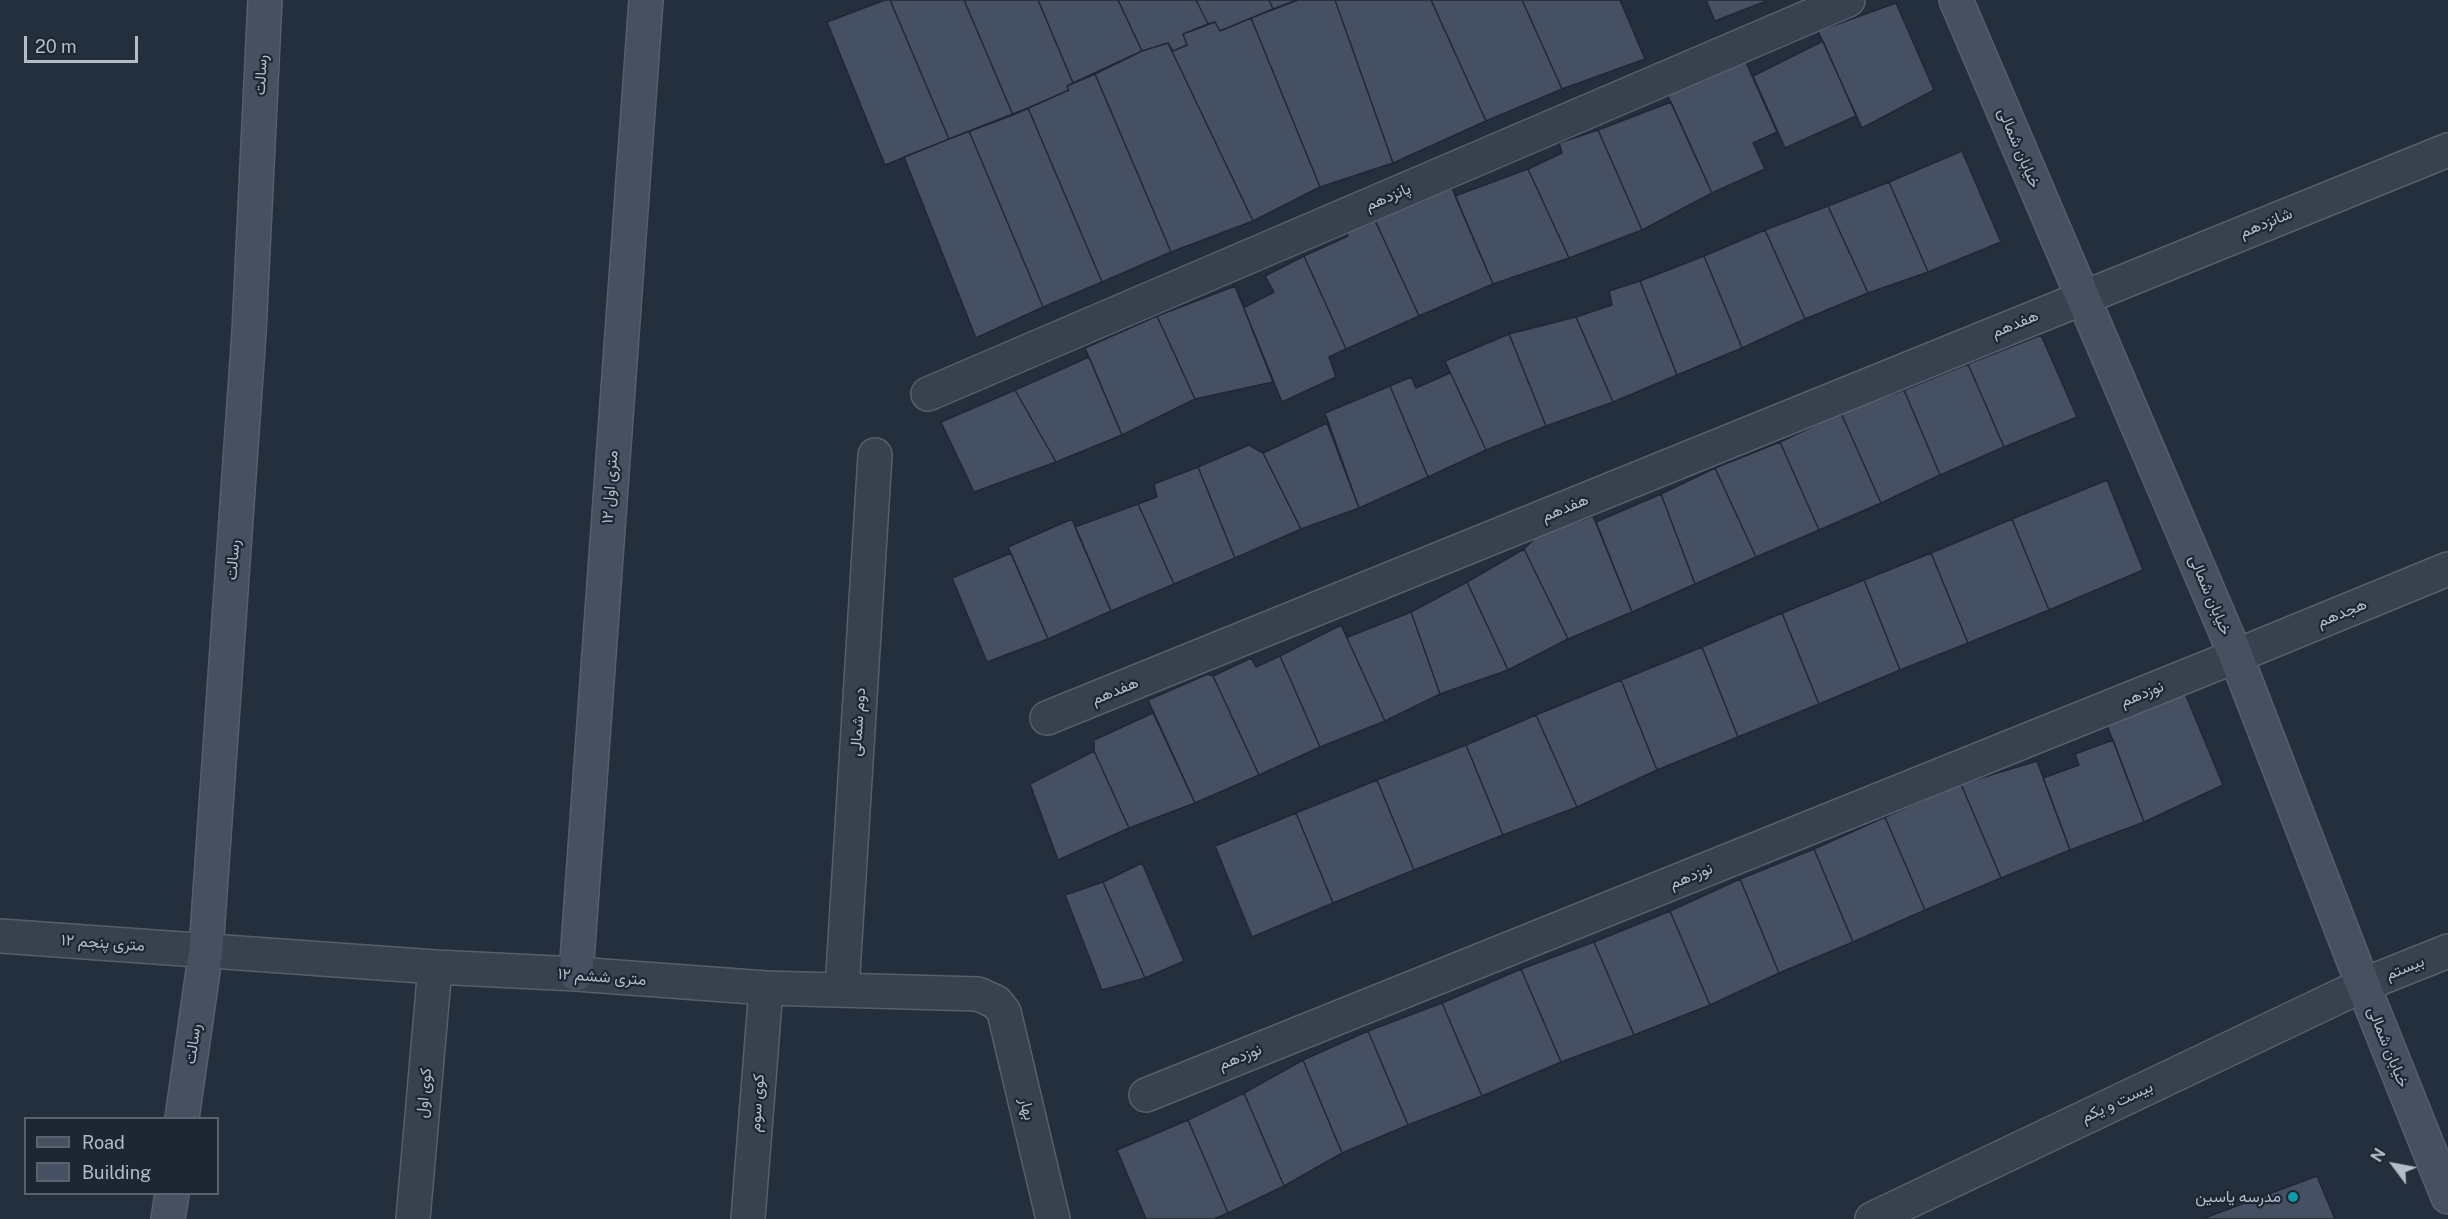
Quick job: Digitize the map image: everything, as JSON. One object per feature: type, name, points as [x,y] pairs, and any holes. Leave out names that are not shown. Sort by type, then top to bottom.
[{"type":"street","name":"رسالت","points":[[183,1117],[206,950],[249,332],[265,0]]},
{"type":"street","name":"۱۲ متری اول","points":[[576,974],[646,0]]},
{"type":"street","name":"پانزدهم","points":[[928,394],[1848,0]]},
{"type":"street","name":"خیابان شمالی","points":[[1956,0],[2236,657],[2362,985],[2448,1197]]},
{"type":"street","name":"شانزدهم","points":[[2083,297],[2448,150]]},
{"type":"street","name":"هفدهم","points":[[1047,718],[2083,297]]},
{"type":"street","name":"دوم شمالی","points":[[842,989],[874,455]]},
{"type":"street","name":"هجدهم","points":[[2236,657],[2448,569]]},
{"type":"street","name":"نوزدهم","points":[[1146,1095],[2236,657]]},
{"type":"street","name":"۱۲ متری پنجم","points":[[0,936],[206,950]]},
{"type":"street","name":"۱۲ متری ششم","points":[[206,950],[435,968],[576,974],[766,988],[978,994],[996,1002]]},
{"type":"street","name":"بیستم","points":[[2362,985],[2448,951]]},
{"type":"street","name":"کوی اول","points":[[413,1219],[435,968]]},
{"type":"street","name":"بیست و یکم","points":[[1872,1219],[2362,985]]},
{"type":"street","name":"کوی سوم","points":[[748,1219],[766,988]]},
{"type":"street","name":"بهار","points":[[996,1002],[1004,1011],[1053,1219]]},
{"type":"street","points":[[168,1219],[172,1195]]},
{"type":"building","points":[[890,0],[949,139],[885,165],[827,22]]},
{"type":"building","points":[[890,0],[964,0],[1013,115],[949,139]]},
{"type":"building","points":[[964,0],[1038,0],[1073,83],[1067,86],[1069,90],[1013,115]]},
{"type":"building","points":[[1038,0],[1118,0],[1142,51],[1073,83]]},
{"type":"building","points":[[1118,0],[1196,0],[1208,24],[1183,34],[1187,45],[1173,51],[1168,43],[1142,51]]},
{"type":"building","points":[[1196,0],[1269,0],[1273,9],[1220,31],[1215,22],[1208,24]]},
{"type":"building","points":[[1269,0],[1297,0],[1273,9]]},
{"type":"building","points":[[1298,0],[1335,0],[1393,163],[1320,187],[1251,18]]},
{"type":"building","points":[[1335,0],[1431,0],[1486,121],[1393,163]]},
{"type":"building","points":[[1431,0],[1522,0],[1562,89],[1486,121]]},
{"type":"building","points":[[1522,0],[1620,0],[1645,59],[1562,89]]},
{"type":"building","points":[[1706,0],[1769,0],[1715,21]]},
{"type":"building","points":[[1896,3],[1934,90],[1862,128],[1818,31]]},
{"type":"building","points":[[1251,18],[1320,187],[1253,221],[1168,43],[1173,51],[1187,45],[1183,34],[1215,22],[1220,31]]},
{"type":"building","points":[[1823,41],[1856,116],[1785,148],[1753,76]]},
{"type":"building","points":[[1168,43],[1253,221],[1171,252],[1095,74],[1142,51]]},
{"type":"building","points":[[1744,58],[1777,132],[1753,143],[1765,169],[1712,193],[1666,92]]},
{"type":"building","points":[[1095,74],[1171,252],[1102,282],[1028,108],[1069,90],[1067,86]]},
{"type":"building","points":[[1671,102],[1712,193],[1642,230],[1598,130]]},
{"type":"building","points":[[1028,108],[1102,282],[1043,307],[969,131]]},
{"type":"building","points":[[1598,130],[1642,230],[1569,258],[1528,169],[1562,153],[1559,143]]},
{"type":"building","points":[[969,131],[1043,307],[976,338],[904,157]]},
{"type":"building","points":[[1962,151],[2001,242],[1928,272],[1889,182]]},
{"type":"building","points":[[1528,169],[1569,258],[1493,284],[1455,196]]},
{"type":"building","points":[[1889,182],[1928,272],[1868,293],[1828,206]]},
{"type":"building","points":[[1452,188],[1493,284],[1419,316],[1373,216]]},
{"type":"building","points":[[1828,206],[1868,293],[1805,319],[1765,230]]},
{"type":"building","points":[[1373,216],[1419,316],[1346,349],[1304,256],[1348,236],[1344,228]]},
{"type":"building","points":[[1765,230],[1805,319],[1742,348],[1704,256]]},
{"type":"building","points":[[1304,256],[1346,349],[1329,357],[1336,377],[1282,402],[1235,286],[1245,307],[1274,292],[1265,276]]},
{"type":"building","points":[[1704,256],[1742,348],[1677,375],[1640,281]]},
{"type":"building","points":[[1640,281],[1677,375],[1613,402],[1576,317],[1612,305],[1609,291]]},
{"type":"building","points":[[1235,286],[1273,382],[1195,399],[1157,316]]},
{"type":"building","points":[[1157,316],[1195,399],[1122,435],[1085,348]]},
{"type":"building","points":[[1576,317],[1613,402],[1546,426],[1509,334]]},
{"type":"building","points":[[1509,334],[1546,426],[1486,450],[1445,361]]},
{"type":"building","points":[[2041,335],[2077,417],[2004,447],[1968,364]]},
{"type":"building","points":[[1089,357],[1122,435],[1056,462],[1015,390]]},
{"type":"building","points":[[1445,361],[1486,450],[1428,477],[1390,386],[1411,377],[1416,388],[1450,373]]},
{"type":"building","points":[[1968,364],[2004,447],[1940,475],[1904,390]]},
{"type":"building","points":[[1390,386],[1428,477],[1359,508],[1325,413]]},
{"type":"building","points":[[1015,390],[1056,462],[974,492],[941,422]]},
{"type":"building","points":[[1904,390],[1940,475],[1881,503],[1841,413]]},
{"type":"building","points":[[1841,413],[1881,503],[1819,530],[1780,442]]},
{"type":"building","points":[[1327,423],[1359,508],[1301,529],[1263,453]]},
{"type":"building","points":[[1780,442],[1819,530],[1756,557],[1715,468]]},
{"type":"building","points":[[1249,445],[1263,453],[1301,529],[1235,558],[1198,467]]},
{"type":"building","points":[[1198,467],[1235,558],[1174,584],[1138,504],[1157,497],[1154,484]]},
{"type":"building","points":[[1715,468],[1756,557],[1695,584],[1661,494]]},
{"type":"building","points":[[2107,480],[2143,570],[2049,610],[2012,519]]},
{"type":"building","points":[[1661,494],[1695,584],[1632,612],[1596,522]]},
{"type":"building","points":[[1138,504],[1174,584],[1111,611],[1075,527]]},
{"type":"building","points":[[1593,516],[1632,612],[1568,639],[1524,549],[1537,536]]},
{"type":"building","points":[[1072,519],[1111,611],[1048,639],[1008,547]]},
{"type":"building","points":[[2012,519],[2049,610],[1968,643],[1931,553]]},
{"type":"building","points":[[1524,549],[1568,639],[1508,670],[1467,582]]},
{"type":"building","points":[[1011,553],[1048,639],[987,662],[952,578]]},
{"type":"building","points":[[1931,553],[1968,643],[1900,670],[1864,580]]},
{"type":"building","points":[[1864,580],[1900,670],[1819,704],[1782,613]]},
{"type":"building","points":[[1467,582],[1508,670],[1440,694],[1411,612]]},
{"type":"building","points":[[1411,612],[1440,694],[1385,721],[1341,625],[1348,637]]},
{"type":"building","points":[[1782,613],[1819,704],[1738,737],[1702,647]]},
{"type":"building","points":[[1341,625],[1385,721],[1320,747],[1280,656]]},
{"type":"building","points":[[1702,647],[1738,737],[1657,770],[1621,680]]},
{"type":"building","points":[[1280,656],[1320,747],[1259,775],[1213,676],[1251,658],[1256,667]]},
{"type":"building","points":[[1208,674],[1213,676],[1259,775],[1195,803],[1148,700]]},
{"type":"building","points":[[1621,680],[1657,770],[1577,807],[1536,715]]},
{"type":"building","points":[[2182,686],[2223,785],[2144,822],[2105,720]]},
{"type":"building","points":[[1153,713],[1195,803],[1129,828],[1094,751],[1094,740]]},
{"type":"building","points":[[1536,715],[1577,807],[1503,835],[1466,745]]},
{"type":"building","points":[[2113,740],[2144,822],[2070,850],[2043,778],[2079,765],[2075,754]]},
{"type":"building","points":[[1466,745],[1503,835],[1414,870],[1377,780]]},
{"type":"building","points":[[1094,751],[1129,828],[1058,860],[1030,784]]},
{"type":"building","points":[[2037,761],[2070,850],[2001,878],[1961,784]]},
{"type":"building","points":[[1377,780],[1414,870],[1333,903],[1296,813]]},
{"type":"building","points":[[1961,784],[2001,878],[1925,910],[1885,817]]},
{"type":"building","points":[[1296,813],[1333,903],[1252,937],[1215,846]]},
{"type":"building","points":[[1885,817],[1925,910],[1853,942],[1814,849]]},
{"type":"building","points":[[1814,849],[1853,942],[1779,973],[1740,879]]},
{"type":"building","points":[[1142,863],[1184,961],[1145,978],[1103,882]]},
{"type":"building","points":[[1740,879],[1779,973],[1710,1005],[1670,911]]},
{"type":"building","points":[[1103,882],[1145,978],[1102,990],[1065,895]]},
{"type":"building","points":[[1670,911],[1710,1005],[1634,1035],[1594,942]]},
{"type":"building","points":[[1594,942],[1634,1035],[1561,1062],[1521,969]]},
{"type":"building","points":[[1521,969],[1561,1062],[1482,1096],[1442,1003]]},
{"type":"building","points":[[1442,1003],[1482,1096],[1408,1125],[1368,1031]]},
{"type":"building","points":[[1368,1031],[1408,1125],[1342,1153],[1303,1060]]},
{"type":"building","points":[[1303,1060],[1342,1153],[1284,1186],[1244,1093]]},
{"type":"building","points":[[1244,1093],[1284,1186],[1228,1213],[1188,1120]]},
{"type":"building","points":[[1188,1120],[1228,1213],[1214,1219],[1146,1219],[1117,1150]]},
{"type":"building","name":"مدرسه یاسین","points":[[2317,1176],[2335,1219],[2202,1219]]},
{"type":"place","name":"مدرسه یاسین","points":[[2293,1197]]}]
